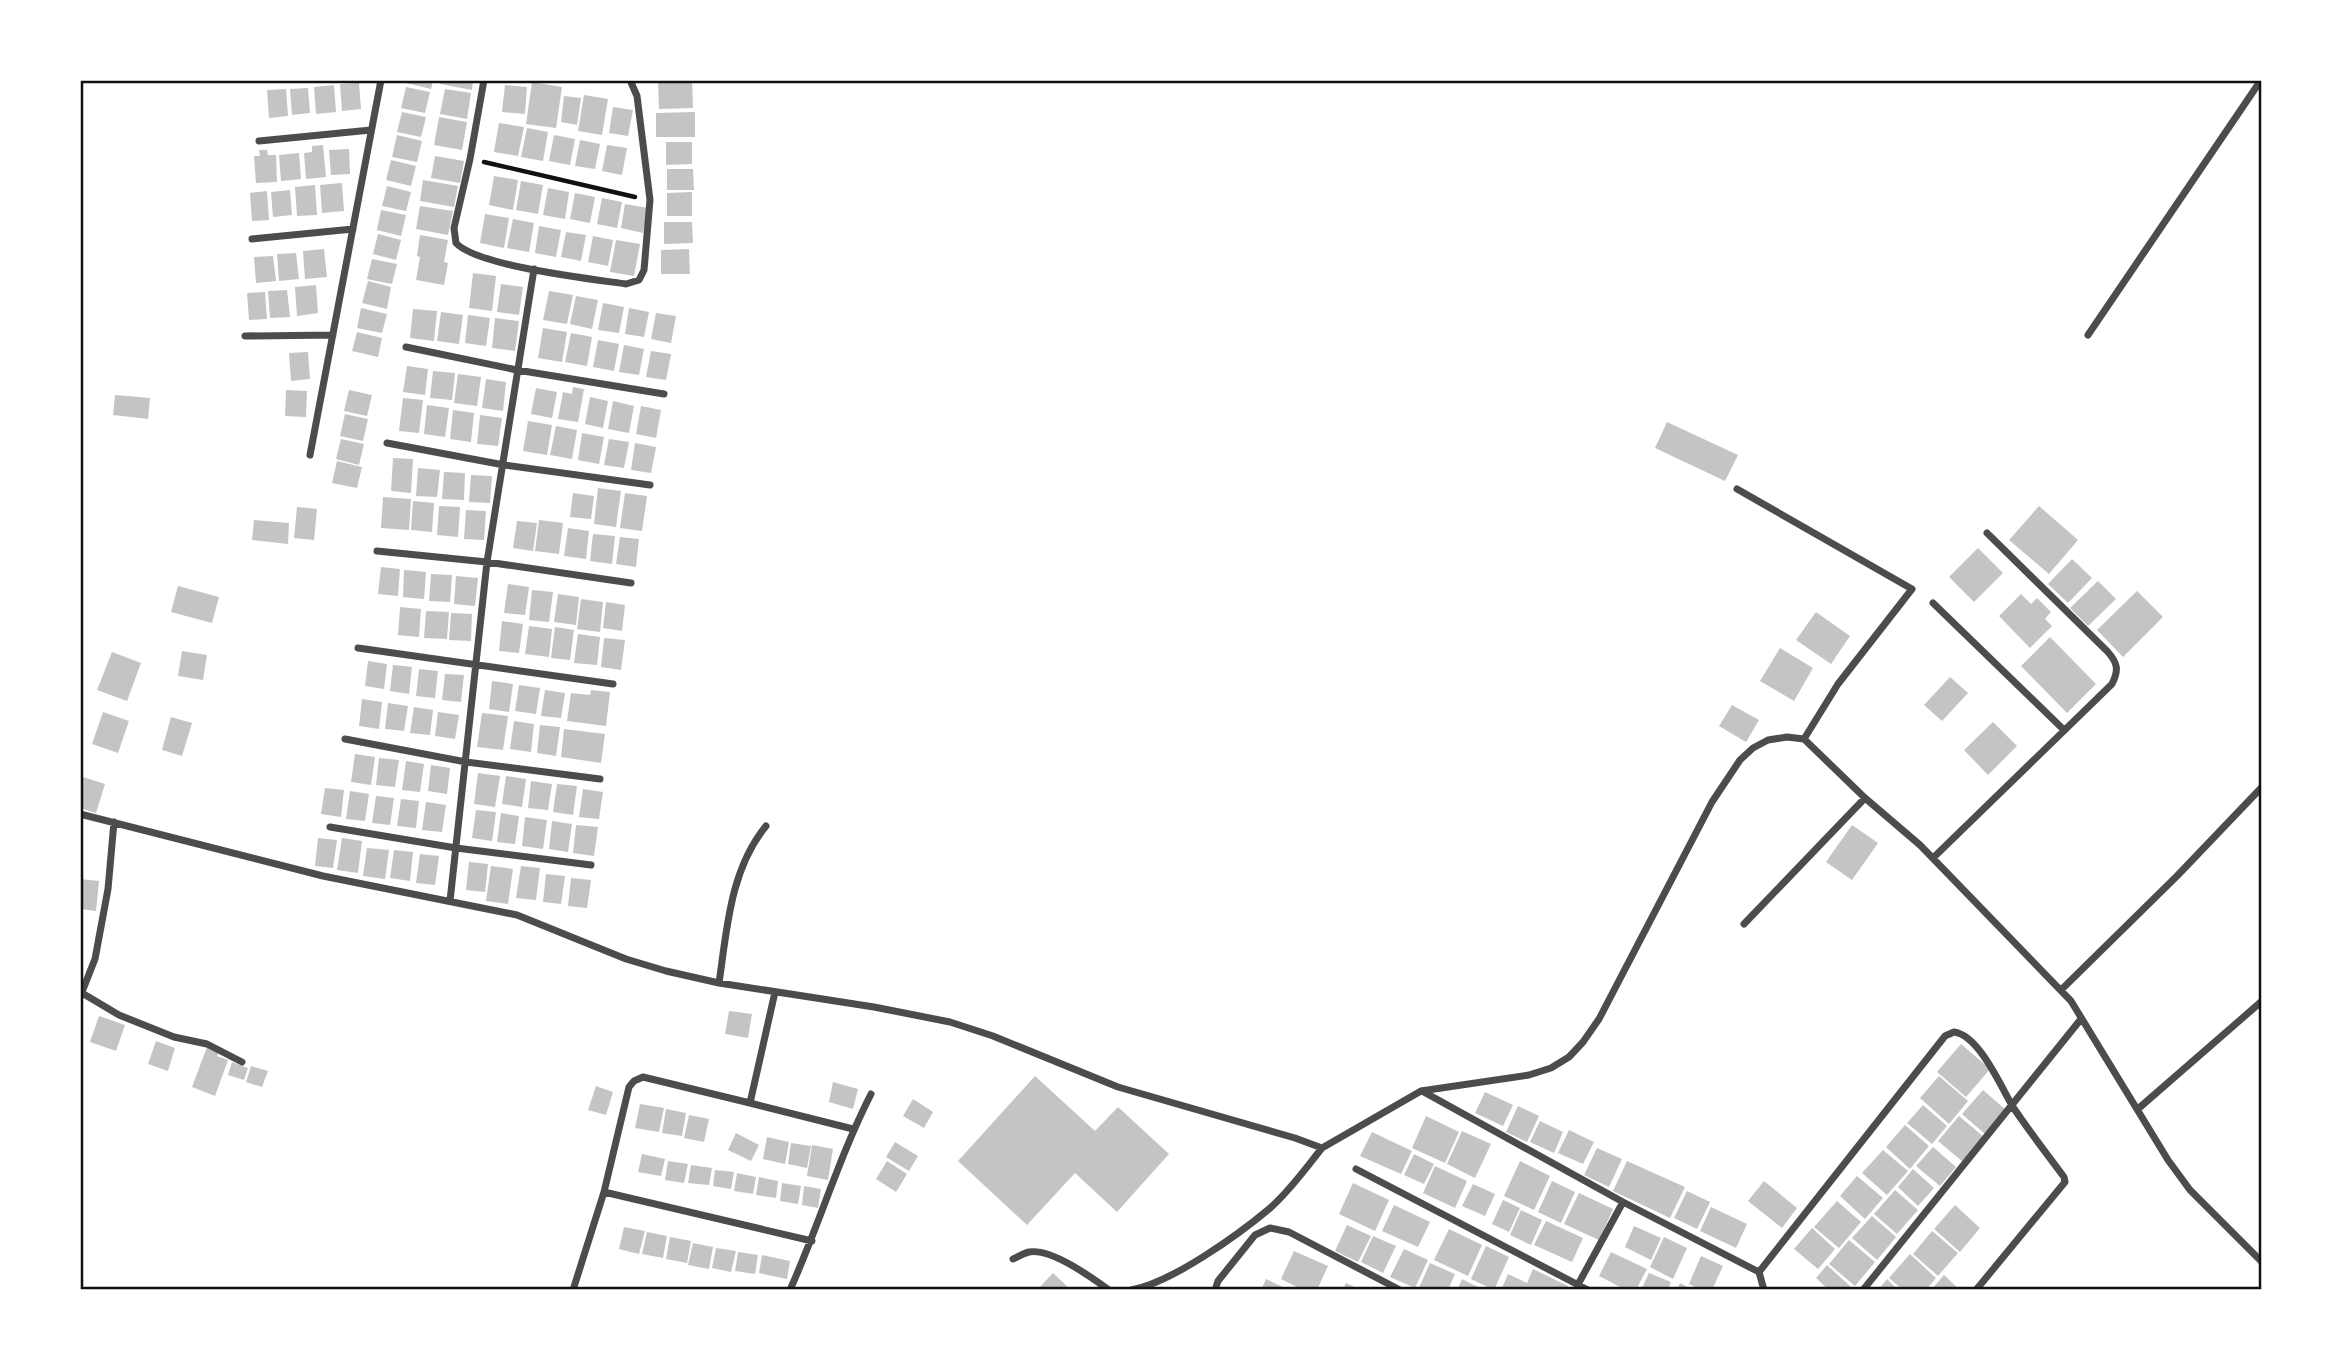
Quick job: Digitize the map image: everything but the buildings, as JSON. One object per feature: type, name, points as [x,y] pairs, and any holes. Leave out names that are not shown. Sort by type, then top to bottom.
[{"type":"street","points":[[310,454],[381,80]]},
{"type":"street","points":[[484,80],[454,228],[456,243],[470,254],[534,270],[626,284],[639,280],[644,270],[650,200],[637,96],[630,80]]},
{"type":"street","points":[[2088,335],[2260,80]]},
{"type":"street","points":[[259,141],[371,130]]},
{"type":"street","points":[[252,239],[353,229]]},
{"type":"street","points":[[450,901],[487,562],[534,270]]},
{"type":"street","points":[[245,336],[333,335]]},
{"type":"street","points":[[406,347],[517,370],[664,394]]},
{"type":"street","points":[[387,443],[504,465],[650,485]]},
{"type":"street","points":[[1737,489],[1912,590],[1838,684],[1804,739]]},
{"type":"street","points":[[1933,858],[2112,684],[2118,672],[2116,661],[1987,533]]},
{"type":"street","points":[[377,551],[487,562],[631,583]]},
{"type":"street","points":[[1933,603],[2064,730]]},
{"type":"street","points":[[358,648],[613,684]]},
{"type":"street","points":[[1131,1290],[1159,1282],[1181,1270],[1271,1207],[1322,1148],[1421,1091],[1529,1075],[1551,1068],[1569,1057],[1599,1019],[1713,802],[1740,760],[1753,748],[1768,740],[1787,737],[1804,739],[1933,858],[2071,1001],[2139,1108],[2168,1160],[2190,1190],[2262,1262]]},
{"type":"street","points":[[345,739],[466,762],[600,779]]},
{"type":"street","points":[[2061,990],[2177,876],[2262,786]]},
{"type":"street","points":[[1744,924],[1865,798]]},
{"type":"street","points":[[80,814],[323,876],[517,915],[626,959],[719,983],[874,1007],[950,1022],[993,1036],[1118,1087],[1322,1148]]},
{"type":"street","points":[[114,822],[108,890],[95,959],[81,995],[119,1015],[174,1037],[206,1044],[242,1062]]},
{"type":"street","points":[[719,983],[738,877],[753,842],[766,826]]},
{"type":"street","points":[[330,827],[456,848],[591,865]]},
{"type":"street","points":[[750,1103],[775,992]]},
{"type":"street","points":[[2139,1108],[2262,1001]]},
{"type":"street","points":[[1863,1290],[2081,1020]]},
{"type":"street","points":[[1759,1272],[1949,1033],[1959,1032],[1990,1065],[2012,1106],[2065,1182],[1976,1290]]},
{"type":"street","points":[[573,1290],[604,1192],[629,1087],[634,1081],[643,1077],[853,1129]]},
{"type":"street","points":[[1421,1091],[1623,1202],[1759,1272]]},
{"type":"street","points":[[790,1290],[812,1241],[853,1129],[871,1094]]},
{"type":"street","points":[[1356,1169],[1576,1287],[1588,1290]]},
{"type":"street","points":[[604,1192],[812,1241]]},
{"type":"street","points":[[1576,1287],[1623,1202]]},
{"type":"street","points":[[1215,1290],[1218,1281],[1255,1235],[1269,1228],[1289,1232],[1400,1290]]},
{"type":"street","points":[[1013,1259],[1029,1252],[1044,1253],[1061,1260],[1109,1290]]},
{"type":"street","points":[[1759,1272],[1763,1290]]},
{"type":"path","points":[[470,159],[650,200]]}]
